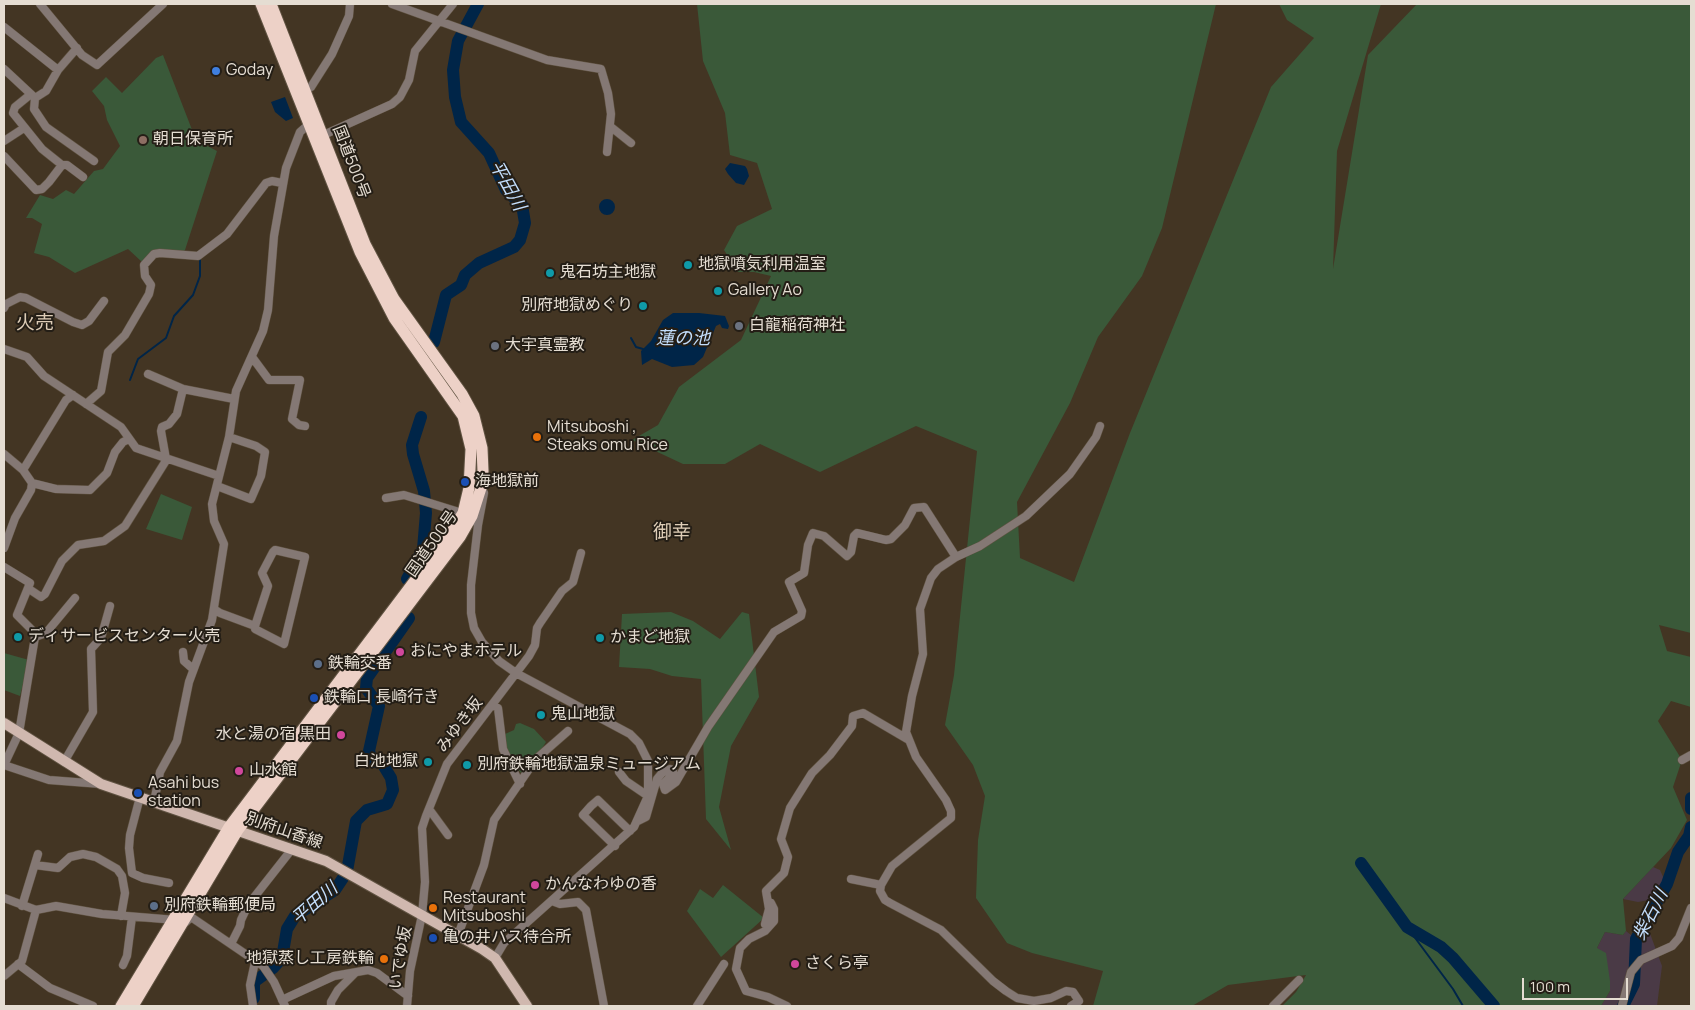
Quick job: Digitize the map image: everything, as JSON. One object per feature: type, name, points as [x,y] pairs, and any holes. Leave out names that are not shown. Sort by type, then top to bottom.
[{"type":"highway","name":"国道500号","points":[[121,1006],[178,921],[233,829],[450,534],[471,518],[481,488],[483,471],[480,438],[469,405],[394,299],[366,244],[319,137],[309,124],[262,4]]},
{"type":"highway","name":"国道500号","points":[[271,4],[305,91],[319,137],[360,252],[403,331],[463,416],[472,449],[469,488],[471,518]]},
{"type":"highway","name":"国道500号","points":[[133,1006],[178,921]]},
{"type":"main road","name":"別府山香線","points":[[4,723],[101,784],[326,861],[458,935],[494,958],[527,1006]]},
{"type":"street","points":[[40,4],[88,60],[100,65],[163,4]]},
{"type":"street","points":[[305,91],[311,87],[330,59],[349,16],[350,4]]},
{"type":"street","points":[[392,4],[440,19],[547,60],[601,69],[608,92],[611,127],[607,152]]},
{"type":"street","points":[[319,137],[400,98],[410,80],[415,51],[453,4]]},
{"type":"street","points":[[4,27],[58,70]]},
{"type":"street","points":[[77,48],[58,70],[46,91],[33,96],[13,110],[24,128],[42,149],[62,165],[67,165],[84,176]]},
{"type":"street","points":[[4,69],[33,96],[34,109],[46,127],[94,161]]},
{"type":"street","points":[[154,802],[160,772],[177,741],[193,669],[212,620],[224,544],[214,520],[212,504],[229,437],[234,399],[263,331],[268,310],[274,236],[282,183],[290,153],[300,132],[309,124]]},
{"type":"street","points":[[611,127],[631,143]]},
{"type":"street","points":[[4,141],[24,128]]},
{"type":"street","points":[[4,156],[36,190],[42,189],[62,165]]},
{"type":"street","points":[[86,404],[101,391],[108,352],[125,335],[149,294],[151,285],[145,276],[144,265],[154,254],[198,256],[226,234],[266,183],[272,181],[282,183]]},
{"type":"street","points":[[4,308],[6,304],[20,297],[26,298],[82,325],[88,321],[104,301]]},
{"type":"street","points":[[4,349],[27,357],[44,376],[121,427],[136,448],[219,476]]},
{"type":"street","points":[[252,357],[269,380],[300,380],[292,419],[298,425],[305,426]]},
{"type":"street","points":[[148,374],[183,389],[234,399]]},
{"type":"street","points":[[29,589],[41,597],[45,594],[62,561],[78,545],[104,541],[125,526],[166,459],[160,431],[177,414],[183,389]]},
{"type":"street","points":[[23,470],[66,400],[72,395]]},
{"type":"street","points":[[1071,1006],[1079,1001],[1073,992],[1066,991],[1051,998],[1034,1001],[1017,998],[992,981],[941,930],[885,900],[880,891],[881,885],[892,866],[951,818],[951,811],[946,800],[916,757],[906,732],[923,654],[920,609],[934,573],[956,557],[980,546],[1026,516],[1070,474],[1096,437],[1100,426]]},
{"type":"street","points":[[216,486],[251,499],[261,476],[266,452],[256,446],[229,437]]},
{"type":"street","points":[[4,454],[23,470],[32,483],[56,489],[90,490],[107,473],[115,452],[129,438]]},
{"type":"street","points":[[4,547],[32,483]]},
{"type":"street","points":[[386,498],[404,495],[471,518],[470,600],[474,628],[490,653],[516,673],[630,734],[640,743],[648,761],[648,796],[638,820],[630,831],[504,943],[494,958]]},
{"type":"street","points":[[638,820],[646,817],[656,779],[670,769],[673,774],[663,784],[664,790],[676,782],[708,727],[774,632],[801,616],[802,611],[789,582],[804,572],[810,537],[814,533],[824,536],[847,556],[851,552],[854,536],[857,533],[892,540],[905,525],[910,512],[914,508],[924,507],[956,557]]},
{"type":"street","points":[[214,609],[256,626],[255,629],[284,644],[305,557],[275,550],[273,552],[262,573],[268,586],[256,626]]},
{"type":"street","name":"みゆき坂","points":[[422,915],[425,882],[422,828],[447,764],[535,645],[537,628],[562,591],[572,582],[581,553]]},
{"type":"street","points":[[4,567],[30,583],[17,615],[32,630],[35,637],[19,734],[4,765],[49,780],[101,784]]},
{"type":"street","points":[[35,637],[46,633],[75,598]]},
{"type":"street","points":[[64,762],[93,712],[92,650],[101,638],[110,606]]},
{"type":"street","points":[[182,652],[184,661],[193,669]]},
{"type":"street","points":[[492,705],[498,708],[503,749],[520,784]]},
{"type":"street","points":[[764,924],[769,909],[766,891],[784,873],[788,857],[781,839],[790,808],[812,773],[830,755],[852,726],[853,716],[863,713],[909,740]]},
{"type":"street","points":[[458,935],[484,865],[494,820],[536,759],[568,731]]},
{"type":"street","points":[[1682,760],[1691,755]]},
{"type":"street","points":[[619,772],[626,781],[648,796]]},
{"type":"street","points":[[140,797],[130,835],[129,848],[132,873],[143,878],[168,883]]},
{"type":"street","points":[[615,846],[583,815],[591,806],[598,800],[630,831]]},
{"type":"street","points":[[429,808],[448,835]]},
{"type":"street","points":[[231,944],[248,905],[292,849]]},
{"type":"street","points":[[22,906],[38,854]]},
{"type":"street","points":[[35,865],[58,868],[70,857],[83,854],[96,857],[117,869],[122,876],[125,893],[121,916]]},
{"type":"street","points":[[851,879],[881,885]]},
{"type":"street","points":[[4,898],[36,910],[56,906],[121,916],[178,921],[191,917],[263,966],[283,1003],[334,976],[368,970],[377,973],[408,996]]},
{"type":"street","points":[[768,900],[774,909],[774,920],[765,931],[749,939],[740,948],[736,969],[738,979],[746,991],[768,997],[787,1006]]},
{"type":"street","points":[[552,901],[560,904],[578,902],[586,910],[604,1006]]},
{"type":"street","points":[[1622,1006],[1631,972],[1641,960],[1672,946],[1679,938],[1691,908]]},
{"type":"street","points":[[4,976],[22,961],[36,910]]},
{"type":"street","name":"いでゆ坂","points":[[407,1006],[410,971],[422,915]]},
{"type":"street","points":[[123,965],[127,956],[132,917]]},
{"type":"street","points":[[253,1006],[250,984],[255,962]]},
{"type":"street","points":[[18,964],[50,988],[93,1006]]},
{"type":"street","points":[[697,1006],[724,964]]},
{"type":"street","points":[[331,1006],[331,1002],[338,990],[356,973]]},
{"type":"street","points":[[1274,1006],[1299,980]]},
{"type":"shaded area","points":[[1653,867],[1660,870],[1664,879],[1664,899],[1653,903],[1649,900],[1638,902],[1623,899]]},
{"type":"shaded area","points":[[1648,928],[1662,966],[1657,1006],[1601,1006],[1610,991],[1597,948],[1605,932],[1623,935],[1626,931],[1631,935]]},
{"type":"green space","points":[[697,4],[1216,4],[1162,228],[1142,276],[1098,337],[1070,403],[1017,502],[1020,558],[1074,582],[1130,433],[1271,87],[1314,38],[1287,20],[1279,4],[1381,4],[1337,151],[1333,269],[1368,55],[1417,4],[1691,4],[1691,633],[1659,625],[1667,651],[1691,657],[1691,707],[1671,701],[1658,721],[1682,760],[1673,787],[1687,820],[1671,848],[1623,899],[1626,931],[1623,935],[1605,932],[1597,948],[1606,953],[1610,981],[1610,991],[1601,1006],[1282,1006],[1296,992],[1306,975],[1228,985],[1192,1006],[1093,1006],[1103,971],[1032,953],[1007,943],[976,898],[978,840],[985,796],[973,765],[945,725],[954,675],[977,451],[916,426],[820,472],[760,444],[725,464],[683,464],[632,440],[658,425],[679,387],[741,340],[771,276],[754,272],[738,272],[724,250],[737,226],[772,209],[757,163],[730,155],[725,113],[703,61]]},
{"type":"green space","points":[[163,55],[196,140],[217,151],[185,250],[179,256],[153,251],[142,262],[128,249],[75,273],[49,257],[34,253],[42,224],[32,218],[26,218],[40,195],[53,199],[66,190],[74,194],[94,171],[103,169],[120,146],[107,120],[104,106],[92,91],[106,77],[122,93],[156,58]]},
{"type":"green space","points":[[161,494],[192,507],[182,540],[146,529]]},
{"type":"green space","points":[[671,612],[693,621],[720,639],[742,612],[749,614],[759,697],[731,746],[719,807],[731,850],[706,819],[701,679],[672,676],[650,669],[619,667],[622,614]]},
{"type":"green space","points":[[4,653],[29,660],[20,696],[4,690]]},
{"type":"green space","points":[[520,723],[534,729],[546,742],[524,777],[512,761],[505,744],[505,734],[514,730],[516,724]]},
{"type":"green space","points":[[723,885],[764,918],[721,957],[687,911],[700,889],[713,898]]},
{"type":"water","points":[[285,97],[293,118],[286,121],[275,112],[271,102]]},
{"type":"water","points":[[730,163],[745,166],[747,169],[749,176],[744,185],[736,183],[728,174],[725,169]]},
{"type":"water","points":[[607,199],[615,207],[607,215],[599,207]]},
{"type":"water","name":"蓮の池","points":[[673,313],[725,316],[729,326],[728,329],[722,328],[720,324],[716,326],[703,357],[694,365],[672,367],[652,359],[642,365],[641,351],[651,341],[663,320]]},
{"type":"waterway","name":"平田川","points":[[434,342],[446,295],[461,285],[465,275],[479,263],[514,247],[520,240],[525,223],[522,205],[506,190],[489,153],[461,122],[455,97],[453,70],[458,41],[478,4]]},
{"type":"waterway","points":[[130,380],[138,359],[166,338],[174,316],[193,295],[200,276],[200,258]]},
{"type":"waterway","points":[[631,338],[636,347],[643,349]]},
{"type":"waterway","name":"平田川","points":[[407,579],[423,549],[426,513],[424,491],[412,445],[421,417]]},
{"type":"waterway","name":"平田川","points":[[347,871],[356,821],[367,810],[387,804],[393,790],[391,778],[382,763],[372,761],[369,751],[379,706],[366,688],[367,678],[409,618]]},
{"type":"waterway","name":"柴石川","points":[[1691,798],[1691,809]]},
{"type":"waterway","name":"柴石川","points":[[1623,1006],[1634,984],[1636,939],[1667,884],[1678,852],[1689,836],[1691,827]]},
{"type":"waterway","points":[[1361,863],[1407,927],[1441,947],[1453,958],[1494,1006]]},
{"type":"waterway","name":"平田川","points":[[254,998],[254,982],[273,968],[282,958],[287,929],[295,916],[335,890],[343,878]]},
{"type":"waterway","points":[[1407,927],[1453,989],[1463,1006]]},
{"type":"place","name":"Goday","points":[[216,71]]},
{"type":"place","name":"朝日保育所","points":[[143,140]]},
{"type":"place","name":"地獄噴気利用温室","points":[[688,265]]},
{"type":"place","name":"鬼石坊主地獄","points":[[550,273]]},
{"type":"place","name":"Gallery Ao","points":[[718,291]]},
{"type":"place","name":"別府地獄めぐり","points":[[643,306]]},
{"type":"place","name":"白龍稲荷神社","points":[[739,326]]},
{"type":"place","name":"大宇真霊教","points":[[495,346]]},
{"type":"place","name":"Mitsuboshi , Steaks omu Rice","points":[[537,437]]},
{"type":"place","name":"海地獄前","points":[[465,482]]},
{"type":"place","name":"ディサービスセンター火売","points":[[18,637]]},
{"type":"place","name":"かまど地獄","points":[[600,638]]},
{"type":"place","name":"おにやまホテル","points":[[400,652]]},
{"type":"place","name":"鉄輪交番","points":[[318,664]]},
{"type":"place","name":"鉄輪口 長崎行き","points":[[314,698]]},
{"type":"place","name":"鬼山地獄","points":[[541,715]]},
{"type":"place","name":"水と湯の宿 黒田","points":[[341,735]]},
{"type":"place","name":"白池地獄","points":[[428,762]]},
{"type":"place","name":"別府鉄輪地獄温泉ミュージアム","points":[[467,765]]},
{"type":"place","name":"山水館","points":[[239,771]]},
{"type":"place","name":"Asahi bus station","points":[[138,793]]},
{"type":"place","name":"かんなわゆの香","points":[[535,885]]},
{"type":"place","name":"別府鉄輪郵便局","points":[[154,906]]},
{"type":"place","name":"Restaurant Mitsuboshi","points":[[433,908]]},
{"type":"place","name":"亀の井バス待合所","points":[[433,938]]},
{"type":"place","name":"地獄蒸し工房鉄輪","points":[[384,959]]},
{"type":"place","name":"さくら亭","points":[[795,964]]},
{"type":"district","name":"火売","points":[[35,324]]},
{"type":"district","name":"御幸","points":[[672,533]]}]
